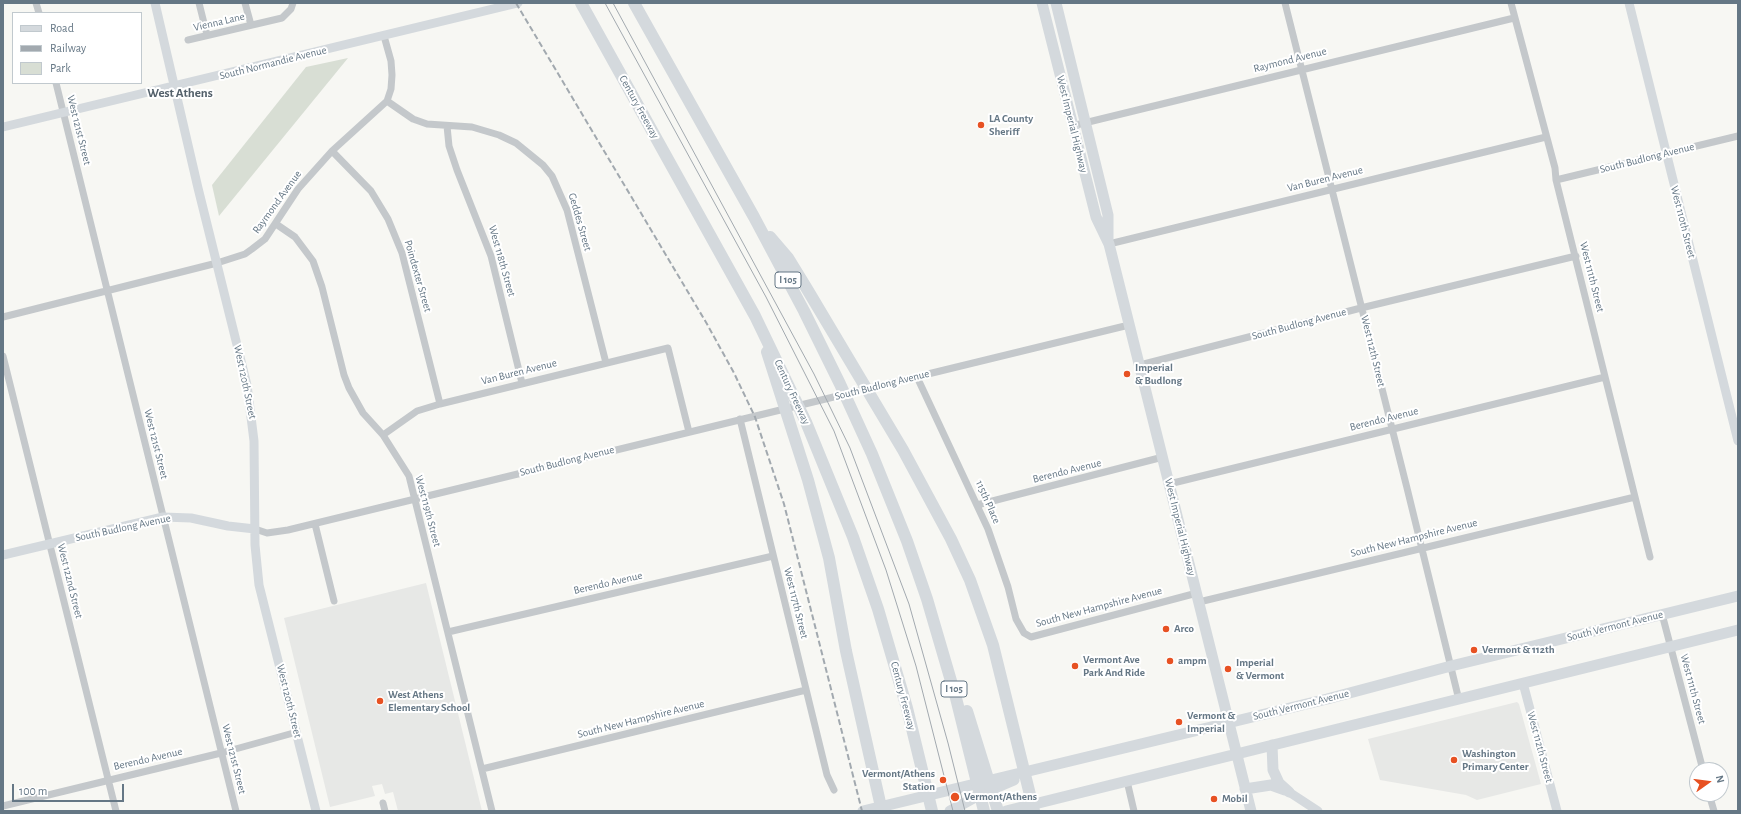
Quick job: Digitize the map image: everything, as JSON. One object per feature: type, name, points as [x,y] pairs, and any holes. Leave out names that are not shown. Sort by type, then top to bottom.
[{"type":"highway","name":"Century Freeway","points":[[581,3],[755,316],[806,422],[830,478],[865,571],[893,657],[932,811]]},
{"type":"highway","name":"I 105","points":[[634,3],[754,217],[840,384],[874,461],[917,569],[946,662],[984,811]]},
{"type":"highway","points":[[754,217],[788,258],[899,444],[951,538],[983,615],[1025,771],[1029,807]]},
{"type":"highway","points":[[755,316],[808,480],[829,558],[846,651],[882,809]]},
{"type":"highway","points":[[917,569],[946,645],[998,811]]},
{"type":"main road","name":"West Imperial Highway","points":[[1056,3],[1108,215],[1109,244]]},
{"type":"main road","name":"West Imperial Highway","points":[[1044,4],[1072,126],[1096,217],[1109,244],[1251,811]]},
{"type":"main road","points":[[1078,146],[1086,153],[1096,196],[1108,215]]},
{"type":"main road","name":"South Vermont Avenue","points":[[863,811],[882,809],[898,802],[1012,778],[1025,771],[1229,723],[1451,666],[1738,596]]},
{"type":"main road","points":[[1006,811],[1029,807],[1236,753],[1459,700],[1738,630]]},
{"type":"main road","points":[[1272,745],[1273,770],[1279,783],[1289,792]]},
{"type":"main road","points":[[950,811],[1012,778]]},
{"type":"main road","points":[[1245,788],[1271,785],[1289,792]]},
{"type":"street","name":"West 120th Street","points":[[155,3],[247,385],[254,441],[255,529],[259,585],[316,811]]},
{"type":"street","points":[[199,3],[207,35]]},
{"type":"street","points":[[245,3],[251,25]]},
{"type":"street","name":"Vienna Lane","points":[[188,40],[282,18],[291,9],[293,3]]},
{"type":"street","name":"South Normandie Avenue","points":[[3,127],[518,3]]},
{"type":"street","name":"West 112th Street","points":[[1285,3],[1459,700]]},
{"type":"street","name":"West 111th Street","points":[[1511,3],[1555,168],[1556,180],[1650,557]]},
{"type":"street","name":"West 110th Street","points":[[1629,3],[1738,441]]},
{"type":"street","name":"Raymond Avenue","points":[[1072,126],[1514,18]]},
{"type":"street","points":[[384,36],[392,75],[391,89],[387,101]]},
{"type":"street","name":"West 121st Street","points":[[56,84],[236,811]]},
{"type":"street","name":"Raymond Avenue","points":[[3,317],[217,263],[245,254],[265,239],[298,189],[332,151],[387,101]]},
{"type":"street","name":"Geddes Street","points":[[387,101],[413,118],[427,124],[472,127],[499,135],[516,143],[531,154],[552,176],[567,210],[606,363]]},
{"type":"street","name":"West 118th Street","points":[[448,126],[449,146],[455,164],[489,249],[522,383]]},
{"type":"street","name":"South Budlong Avenue","points":[[1556,180],[1738,136]]},
{"type":"street","name":"Van Buren Avenue","points":[[1109,244],[1332,188],[1546,137]]},
{"type":"street","name":"Poindexter Street","points":[[332,151],[371,191],[388,219],[400,246],[440,404]]},
{"type":"street","name":"West 119th Street","points":[[276,224],[295,237],[313,261],[322,286],[344,375],[349,388],[363,413],[383,435],[409,476],[492,811]]},
{"type":"street","name":"South Budlong Avenue","points":[[1140,365],[1361,308],[1576,256]]},
{"type":"street","name":"South Budlong Avenue","points":[[3,555],[163,517],[191,518],[228,526],[255,529],[268,533],[315,524],[415,498],[1129,325]]},
{"type":"street","name":"Van Buren Avenue","points":[[383,435],[417,411],[522,383],[668,348],[689,432]]},
{"type":"street","name":"West 122nd Street","points":[[3,356],[116,811]]},
{"type":"street","name":"115th Place","points":[[917,377],[977,506],[995,549],[1016,619],[1024,633],[1031,637]]},
{"type":"street","name":"Berendo Avenue","points":[[1169,484],[1392,428],[1605,377]]},
{"type":"street","name":"West 117th Street","points":[[740,419],[772,556],[827,775],[834,790]]},
{"type":"street","name":"Berendo Avenue","points":[[977,506],[1163,457]]},
{"type":"street","name":"South New Hampshire Avenue","points":[[1031,637],[1634,497]]},
{"type":"street","points":[[315,524],[334,601]]},
{"type":"street","name":"Berendo Avenue","points":[[448,632],[772,556]]},
{"type":"street","name":"West 111th Street","points":[[1662,614],[1701,762]]},
{"type":"street","name":"West 112th Street","points":[[1523,683],[1557,811]]},
{"type":"street","name":"South New Hampshire Avenue","points":[[482,769],[806,690]]},
{"type":"street","name":"Berendo Avenue","points":[[3,806],[108,779],[221,753],[297,732]]},
{"type":"street","points":[[1127,781],[1134,811]]},
{"type":"street","points":[[1289,792],[1318,811]]},
{"type":"street","points":[[383,803],[385,811]]},
{"type":"shaded area","name":"West Athens Elementary School","points":[[426,583],[482,811],[398,811],[393,792],[385,794],[382,784],[372,786],[375,796],[330,807],[284,618]]},
{"type":"shaded area","name":"Washington Primary Center","points":[[1517,702],[1519,704],[1541,784],[1477,800],[1466,795],[1380,780],[1368,739]]},
{"type":"green space","points":[[348,58],[219,216],[212,185],[306,67]]},
{"type":"tram line","points":[[605,3],[766,297],[834,431],[886,570],[916,666],[953,811]]},
{"type":"tram line","points":[[613,3],[814,374],[850,448],[909,604],[948,743],[965,811]]},
{"type":"railway","points":[[516,3],[707,324],[734,373],[755,417],[784,504],[862,811]]},
{"type":"place","name":"LA County Sheriff","points":[[981,125]]},
{"type":"place","name":"Imperial & Budlong","points":[[1127,374]]},
{"type":"place","name":"Arco","points":[[1166,629]]},
{"type":"place","name":"Vermont & 112th","points":[[1474,650]]},
{"type":"place","name":"ampm","points":[[1170,661]]},
{"type":"place","name":"Vermont Ave Park And Ride","points":[[1075,666]]},
{"type":"place","name":"Imperial & Vermont","points":[[1228,669]]},
{"type":"place","name":"West Athens Elementary School","points":[[380,701]]},
{"type":"place","name":"Vermont & Imperial","points":[[1179,722]]},
{"type":"place","name":"Washington Primary Center","points":[[1454,760]]},
{"type":"place","name":"Vermont/Athens Station","points":[[943,780]]},
{"type":"place","name":"Vermont/Athens","points":[[955,797]]},
{"type":"place","name":"Mobil","points":[[1214,799]]},
{"type":"district","name":"West Athens","points":[[180,93]]}]
